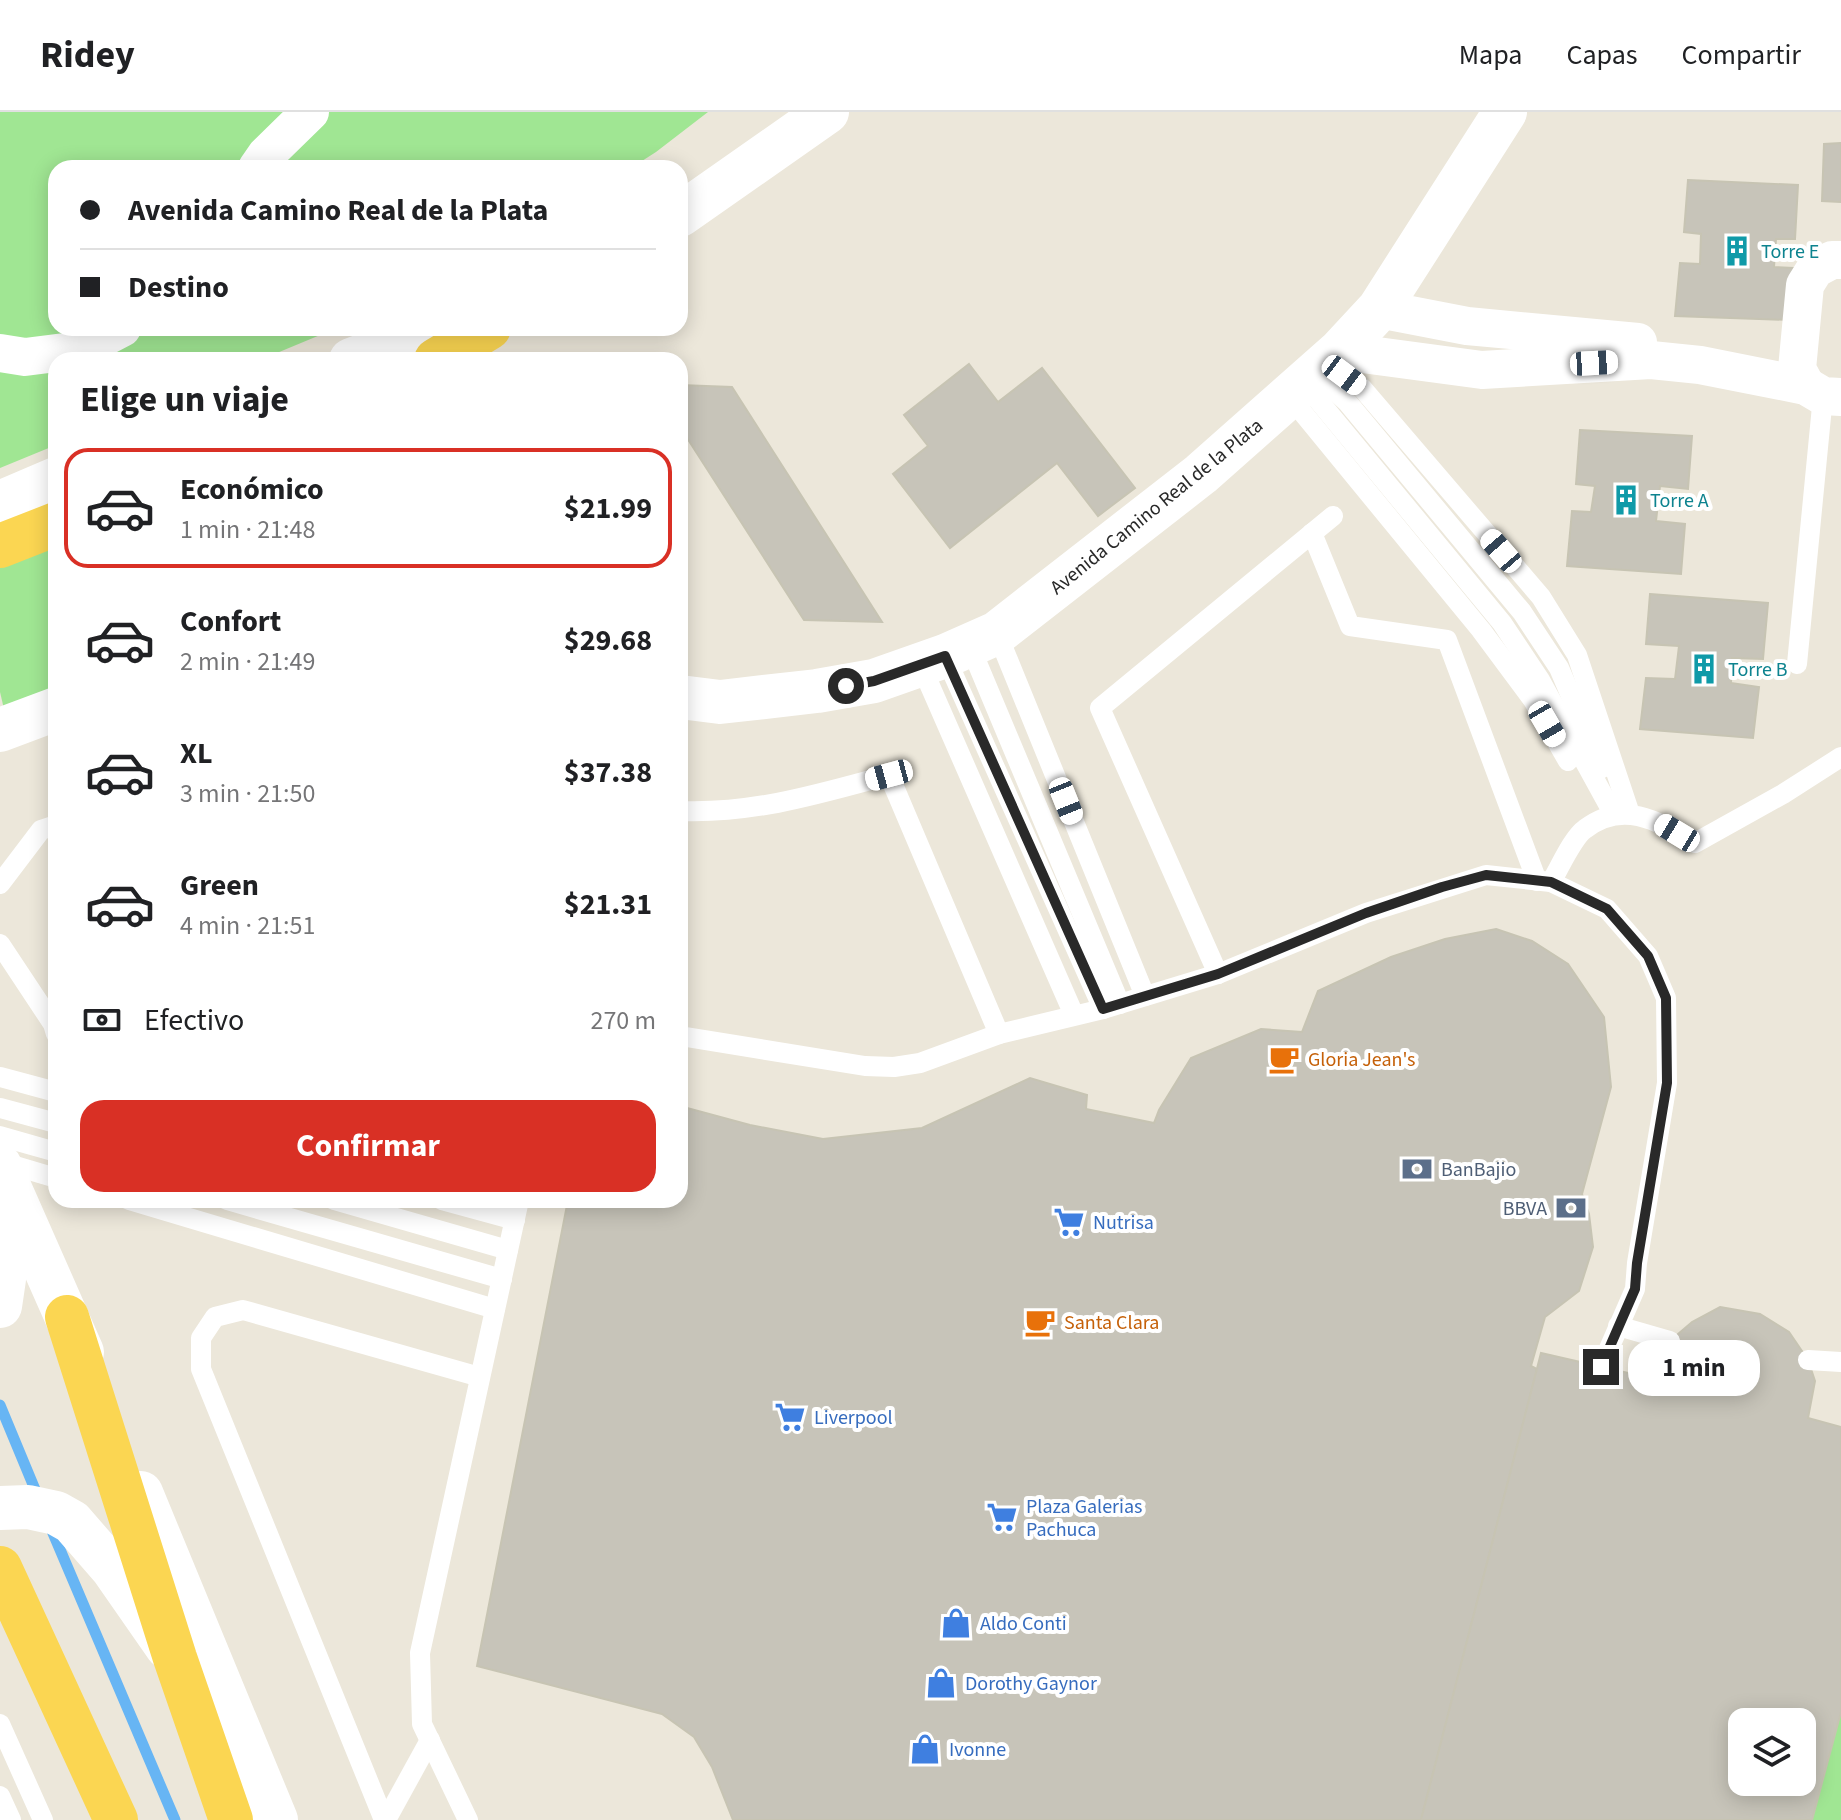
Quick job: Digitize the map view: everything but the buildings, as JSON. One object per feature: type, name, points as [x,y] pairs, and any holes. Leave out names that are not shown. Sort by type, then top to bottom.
[{"type":"highway","points":[[449,352],[476,336]]},
{"type":"highway","points":[[0,546],[48,527]]},
{"type":"highway","points":[[67,1317],[175,1658],[231,1820]]},
{"type":"highway","points":[[0,1568],[116,1820]]},
{"type":"main road","points":[[688,209],[827,112]]},
{"type":"main road","name":"Avenida Camino Real de la Plata","points":[[688,698],[720,702],[874,681],[958,649],[1201,474],[1315,373],[1379,309],[1505,112]]},
{"type":"main road","points":[[372,352],[414,336]]},
{"type":"main road","points":[[0,503],[48,482]]},
{"type":"main road","points":[[0,730],[48,712]]},
{"type":"main road","points":[[0,1164],[67,1317],[276,1820]]},
{"type":"main road","points":[[0,1204],[4,1279],[0,1306]]},
{"type":"main road","points":[[0,1508],[28,1507],[56,1513],[72,1522],[112,1568],[175,1658]]},
{"type":"street","points":[[263,160],[310,112]]},
{"type":"street","points":[[1817,384],[1805,285],[1815,269],[1832,260],[1841,260]]},
{"type":"street","points":[[1379,309],[1817,384]]},
{"type":"street","points":[[64,352],[80,350],[107,336]]},
{"type":"street","points":[[0,353],[25,357],[48,354]]},
{"type":"street","points":[[1315,373],[1482,370],[1651,360],[1817,384]]},
{"type":"lane","points":[[1315,373],[1481,630],[1617,816]]},
{"type":"lane","points":[[1315,373],[1348,403],[1522,612],[1559,668],[1617,816]]},
{"type":"lane","points":[[1797,664],[1817,384]]},
{"type":"lane","points":[[1218,974],[1100,708],[1333,516]]},
{"type":"lane","points":[[1312,533],[1350,626],[1447,640],[1544,881]]},
{"type":"lane","points":[[958,649],[1145,996]]},
{"type":"lane","points":[[958,649],[1111,1006]]},
{"type":"lane","points":[[958,649],[1074,1015]]},
{"type":"lane","points":[[1544,881],[1583,829],[1617,816],[1659,822],[1695,843],[1783,794],[1841,757]]},
{"type":"lane","points":[[688,811],[721,813],[803,798],[889,775],[999,1034]]},
{"type":"lane","points":[[0,884],[41,830],[48,828]]},
{"type":"lane","points":[[688,1037],[865,1066],[894,1067],[920,1063],[999,1034],[1111,1006],[1218,974],[1366,913],[1442,887],[1486,875],[1544,881],[1607,909],[1648,956],[1666,998],[1667,1083],[1635,1289],[1601,1367]]},
{"type":"lane","points":[[0,944],[48,1017]]},
{"type":"lane","points":[[0,1077],[48,1090]]},
{"type":"lane","points":[[0,1108],[48,1121]]},
{"type":"lane","points":[[0,1136],[48,1150]]},
{"type":"lane","points":[[0,1164],[48,1176]]},
{"type":"lane","points":[[156,1208],[495,1309]]},
{"type":"lane","points":[[255,1208],[502,1279]]},
{"type":"lane","points":[[362,1208],[508,1250]]},
{"type":"lane","points":[[468,1820],[422,1724],[420,1653],[517,1210]]},
{"type":"lane","points":[[385,1820],[201,1369],[201,1338],[215,1317],[243,1310],[480,1377]]},
{"type":"lane","points":[[1618,1326],[1670,1341]]},
{"type":"lane","points":[[1808,1360],[1841,1362]]},
{"type":"lane","points":[[0,1724],[43,1820]]},
{"type":"lane","points":[[385,1820],[430,1740]]},
{"type":"lane","points":[[0,1796],[11,1820]]},
{"type":"green space","points":[[0,112],[708,112],[644,160],[48,160],[48,336],[318,336],[279,352],[48,352],[48,448],[0,468]]},
{"type":"green space","points":[[48,533],[48,712],[8,726],[0,692],[0,558]]},
{"type":"green space","points":[[1841,1674],[1841,1820],[1801,1820],[1808,1796],[1816,1796],[1816,1765]]},
{"type":"waterway","points":[[0,1405],[39,1499]]},
{"type":"waterway","points":[[50,1526],[175,1820]]},
{"type":"place","name":"Torre E","points":[[1737,251]]},
{"type":"place","name":"Torre A","points":[[1626,500]]},
{"type":"place","name":"Torre B","points":[[1704,669]]},
{"type":"place","name":"Gloria Jean's","points":[[1284,1059]]},
{"type":"place","name":"BanBajio","points":[[1417,1169]]},
{"type":"place","name":"BBVA","points":[[1571,1208]]},
{"type":"place","name":"Nutrisa","points":[[1069,1222]]},
{"type":"place","name":"Santa Clara","points":[[1040,1322]]},
{"type":"place","name":"Liverpool","points":[[790,1417]]},
{"type":"place","name":"Plaza Galerias Pachuca","points":[[1002,1517]]},
{"type":"place","name":"Aldo Conti","points":[[956,1623]]},
{"type":"place","name":"Dorothy Gaynor","points":[[941,1683]]},
{"type":"place","name":"Ivonne","points":[[925,1749]]},
{"type":"route","points":[[846,686],[874,681],[945,656],[1103,1009],[1218,974],[1366,913],[1486,875],[1551,882],[1607,909],[1648,956],[1666,998],[1667,1083],[1635,1289],[1601,1367]]}]
